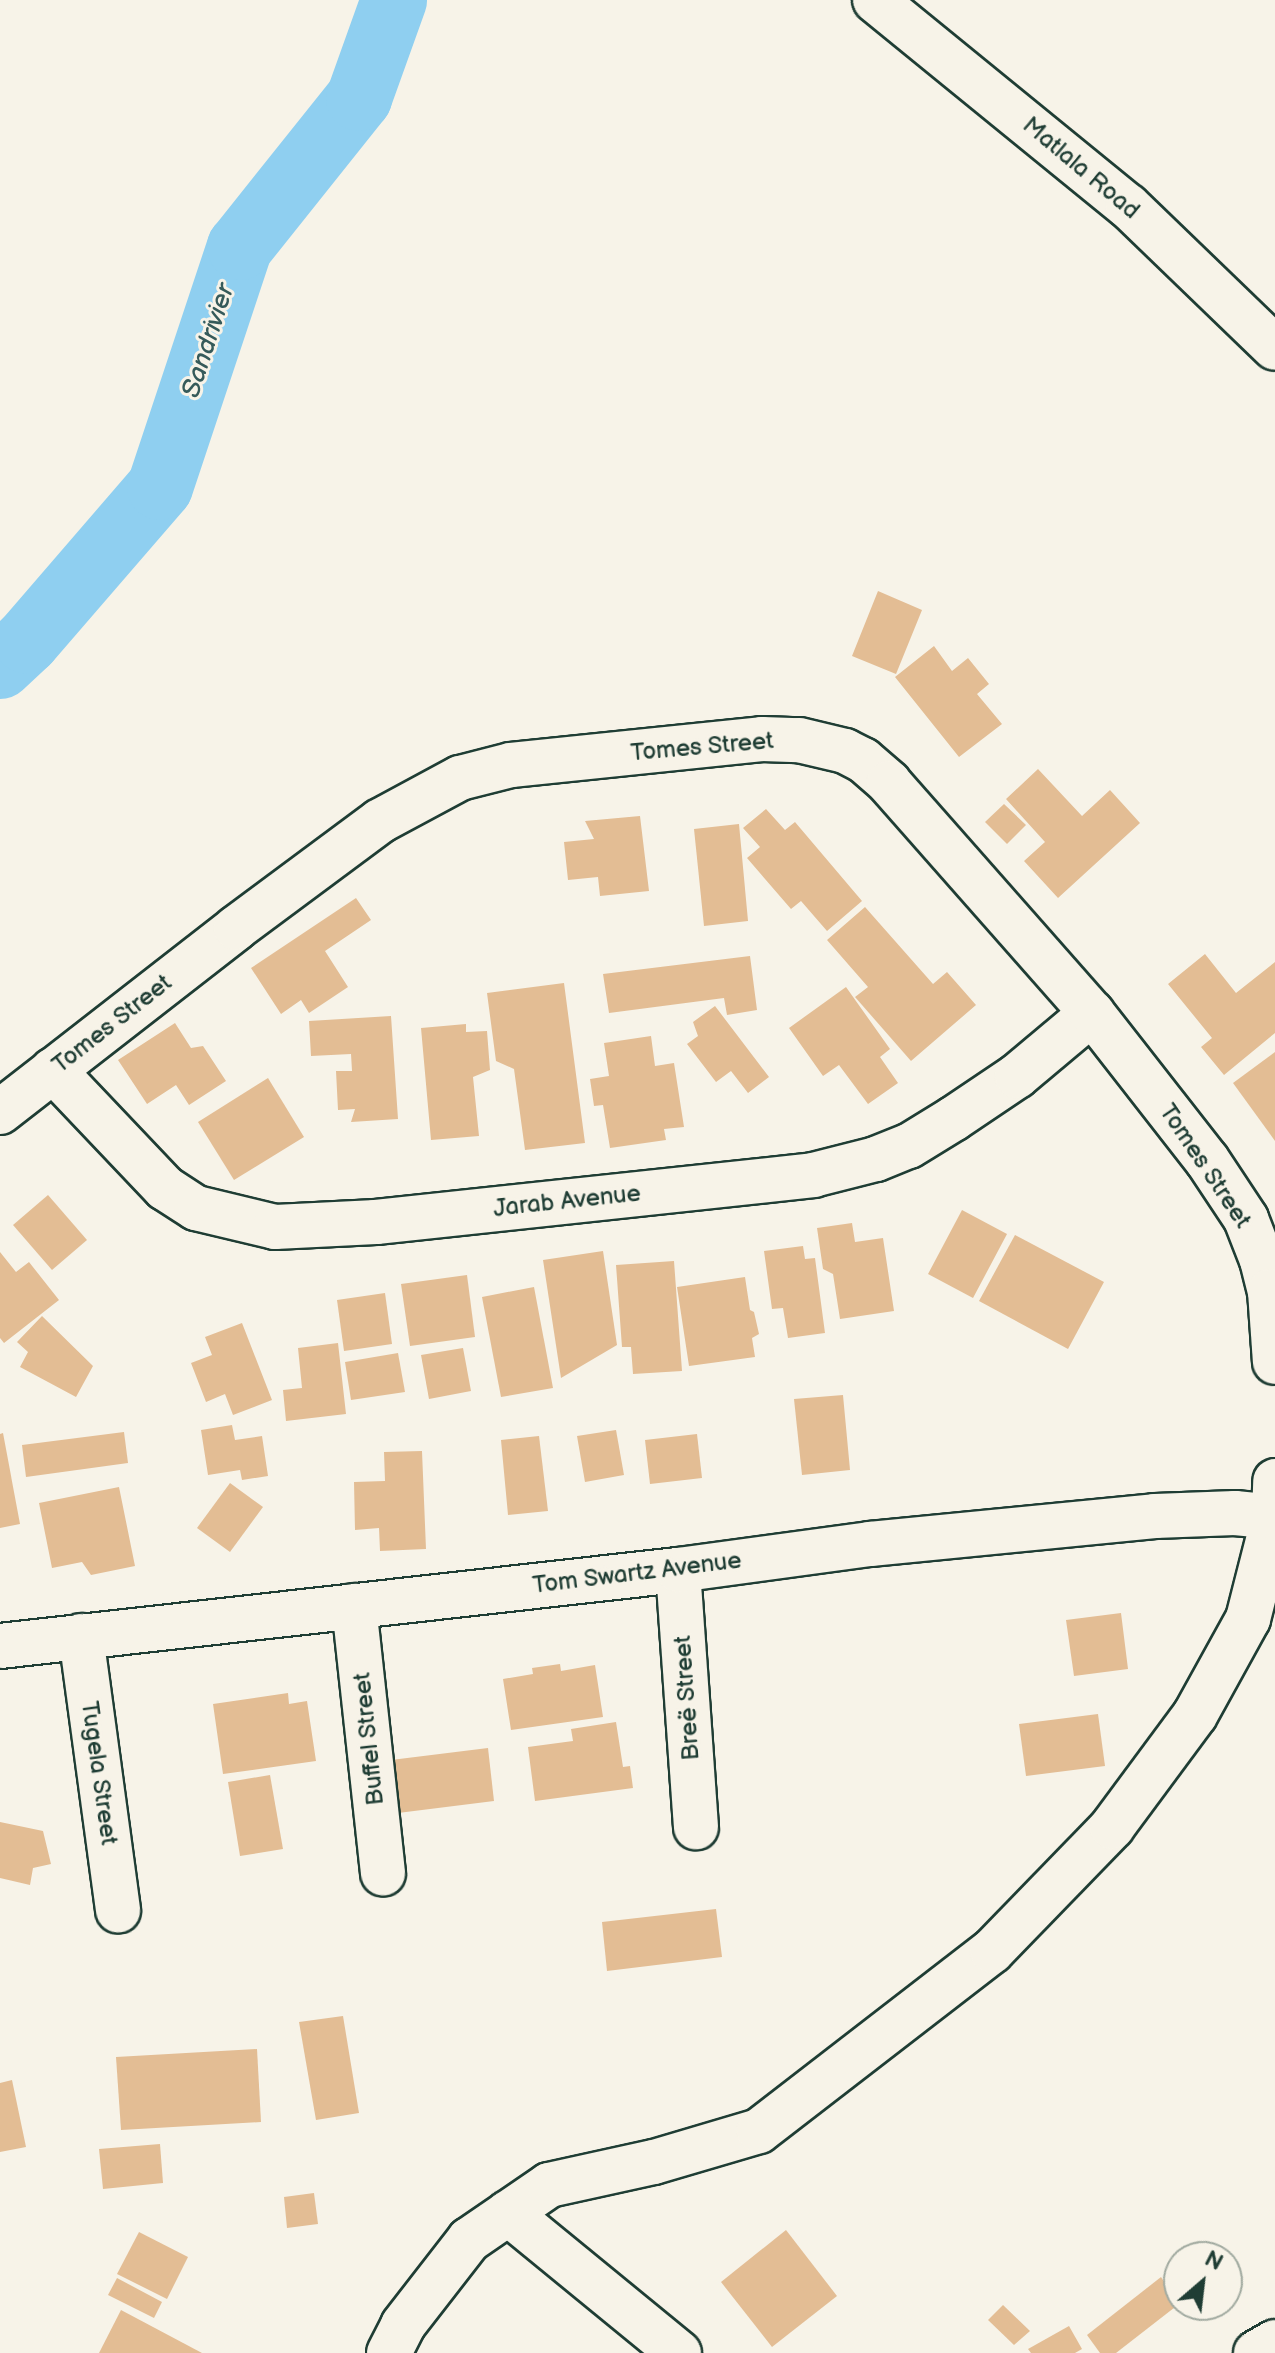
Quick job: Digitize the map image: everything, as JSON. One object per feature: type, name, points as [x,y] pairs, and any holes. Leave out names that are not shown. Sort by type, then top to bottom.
[{"type":"street","name":"Matlala Road","points":[[875,0],[1128,206],[1275,348]]},
{"type":"street","name":"Tomes Street","points":[[0,1112],[380,821],[460,778],[511,765],[762,739],[822,745],[863,760],[889,783],[1092,1013],[1207,1160],[1246,1219],[1270,1291],[1275,1362]]},
{"type":"street","name":"Jarab Avenue","points":[[53,1070],[165,1188],[196,1208],[275,1227],[362,1222],[813,1175],[876,1159],[909,1146],[1017,1076],[1092,1013]]},
{"type":"street","points":[[389,2353],[403,2325],[469,2240],[549,2185],[654,2162],[759,2131],[992,1951],[1112,1827],[1195,1715],[1248,1619],[1274,1517],[1275,1481]]},
{"type":"street","name":"Tom Swartz Avenue","points":[[0,1646],[678,1570],[870,1544],[1139,1518],[1235,1513],[1274,1517]]},
{"type":"street","name":"Breë Street","points":[[678,1570],[696,1827]]},
{"type":"street","name":"Buffel Street","points":[[354,1606],[383,1873]]},
{"type":"street","name":"Tugela Street","points":[[81,1636],[118,1911]]},
{"type":"street","points":[[508,2213],[679,2353]]},
{"type":"street","points":[[1256,2353],[1275,2342]]},
{"type":"building","points":[[878,591],[922,610],[896,674],[852,656]]},
{"type":"building","points":[[934,646],[952,671],[968,658],[989,684],[977,694],[1002,724],[959,757],[895,677]]},
{"type":"building","points":[[1038,769],[1082,816],[1110,790],[1140,823],[1058,898],[1024,861],[1045,842],[1006,799]]},
{"type":"building","points":[[1004,804],[1026,825],[1007,844],[985,822]]},
{"type":"building","points":[[766,809],[785,830],[795,822],[862,901],[827,931],[801,901],[791,909],[747,858],[760,847],[743,828]]},
{"type":"building","points":[[640,816],[649,891],[600,896],[598,877],[568,880],[564,842],[594,839],[585,821]]},
{"type":"building","points":[[739,824],[748,921],[704,926],[694,829]]},
{"type":"building","points":[[356,898],[371,920],[325,951],[348,987],[309,1013],[301,1000],[281,1014],[251,968]]},
{"type":"building","points":[[865,907],[933,984],[947,972],[976,1005],[911,1061],[855,997],[868,987],[827,940]]},
{"type":"building","points":[[1205,954],[1236,993],[1275,962],[1275,1033],[1224,1075],[1201,1047],[1212,1038],[1168,984]]},
{"type":"building","points":[[750,956],[757,1010],[727,1015],[724,998],[609,1013],[603,974]]},
{"type":"building","points":[[564,983],[585,1143],[525,1150],[514,1069],[496,1061],[487,993]]},
{"type":"building","points":[[846,987],[890,1049],[880,1057],[898,1083],[868,1104],[839,1065],[823,1076],[789,1028]]},
{"type":"building","points":[[715,1006],[769,1077],[748,1093],[731,1071],[716,1082],[687,1044],[698,1036],[693,1022]]},
{"type":"building","points":[[391,1016],[398,1119],[351,1122],[355,1109],[338,1110],[336,1071],[352,1071],[351,1054],[311,1056],[309,1021]]},
{"type":"building","points":[[175,1023],[191,1048],[203,1046],[226,1081],[189,1105],[176,1085],[147,1104],[118,1060]]},
{"type":"building","points":[[466,1024],[466,1032],[487,1031],[490,1070],[473,1077],[479,1136],[431,1140],[421,1028]]},
{"type":"building","points":[[651,1036],[655,1066],[674,1063],[684,1127],[664,1129],[666,1140],[610,1148],[603,1105],[594,1106],[590,1079],[609,1076],[604,1043]]},
{"type":"building","points":[[1275,1052],[1275,1141],[1233,1083]]},
{"type":"building","points":[[268,1078],[304,1137],[234,1180],[198,1122]]},
{"type":"building","points":[[48,1195],[87,1240],[52,1270],[13,1225]]},
{"type":"building","points":[[962,1210],[1007,1234],[973,1298],[928,1274]]},
{"type":"building","points":[[852,1223],[855,1242],[883,1238],[894,1311],[840,1319],[833,1274],[823,1269],[817,1228]]},
{"type":"building","points":[[1015,1235],[1104,1282],[1068,1349],[979,1301]]},
{"type":"building","points":[[803,1246],[805,1259],[815,1258],[825,1333],[788,1338],[783,1308],[772,1309],[764,1251]]},
{"type":"building","points":[[603,1251],[617,1345],[561,1378],[543,1260]]},
{"type":"building","points":[[0,1252],[16,1272],[29,1262],[59,1300],[4,1343],[0,1338]]},
{"type":"building","points":[[674,1261],[682,1371],[633,1374],[631,1347],[622,1347],[616,1265]]},
{"type":"building","points":[[467,1275],[475,1337],[410,1346],[401,1284]]},
{"type":"building","points":[[745,1277],[750,1310],[754,1312],[759,1334],[752,1338],[755,1357],[689,1366],[677,1287]]},
{"type":"building","points":[[534,1287],[553,1388],[501,1397],[482,1297]]},
{"type":"building","points":[[385,1293],[392,1344],[344,1351],[337,1300]]},
{"type":"building","points":[[42,1316],[93,1366],[76,1397],[20,1367],[28,1352],[17,1342]]},
{"type":"building","points":[[242,1323],[272,1400],[233,1415],[225,1394],[206,1402],[191,1363],[212,1355],[205,1337]]},
{"type":"building","points":[[338,1343],[346,1414],[286,1421],[283,1390],[302,1388],[298,1348]]},
{"type":"building","points":[[463,1348],[471,1391],[429,1399],[421,1355]]},
{"type":"building","points":[[398,1353],[405,1392],[351,1400],[345,1362]]},
{"type":"building","points":[[843,1395],[850,1470],[802,1475],[794,1399]]},
{"type":"building","points":[[232,1425],[235,1440],[262,1436],[268,1476],[242,1480],[240,1470],[208,1475],[201,1430]]},
{"type":"building","points":[[616,1430],[624,1475],[585,1482],[577,1436]]},
{"type":"building","points":[[124,1432],[128,1463],[26,1477],[22,1445]]},
{"type":"building","points":[[3,1433],[20,1524],[0,1528],[0,1434]]},
{"type":"building","points":[[697,1434],[702,1478],[650,1484],[645,1440]]},
{"type":"building","points":[[539,1436],[548,1511],[508,1515],[501,1440]]},
{"type":"building","points":[[422,1451],[426,1549],[380,1551],[379,1528],[355,1530],[354,1482],[385,1481],[384,1452]]},
{"type":"building","points":[[230,1483],[263,1507],[230,1552],[197,1528]]},
{"type":"building","points":[[119,1487],[135,1566],[91,1575],[82,1562],[52,1568],[39,1503]]},
{"type":"building","points":[[1121,1613],[1128,1669],[1074,1676],[1066,1620]]},
{"type":"building","points":[[560,1664],[561,1671],[595,1665],[603,1717],[511,1730],[503,1679],[533,1674],[532,1668]]},
{"type":"building","points":[[288,1693],[289,1704],[307,1701],[316,1761],[223,1774],[213,1704]]},
{"type":"building","points":[[1098,1714],[1105,1766],[1026,1776],[1019,1724]]},
{"type":"building","points":[[616,1722],[623,1767],[630,1766],[633,1788],[535,1801],[528,1747],[573,1741],[571,1729]]},
{"type":"building","points":[[488,1748],[494,1801],[398,1813],[391,1760]]},
{"type":"building","points":[[270,1775],[283,1849],[240,1856],[228,1782]]},
{"type":"building","points":[[0,1822],[43,1831],[51,1864],[33,1868],[30,1885],[0,1878]]},
{"type":"building","points":[[716,1909],[722,1957],[607,1971],[602,1922]]},
{"type":"building","points":[[343,2016],[359,2113],[316,2120],[299,2022]]},
{"type":"building","points":[[257,2049],[261,2122],[121,2130],[116,2057]]},
{"type":"building","points":[[12,2080],[26,2147],[0,2152],[0,2083]]},
{"type":"building","points":[[160,2144],[163,2183],[103,2189],[99,2149]]},
{"type":"building","points":[[314,2193],[318,2224],[287,2228],[284,2197]]},
{"type":"building","points":[[786,2230],[837,2296],[772,2347],[721,2282]]},
{"type":"building","points":[[139,2232],[188,2257],[167,2299],[117,2274]]},
{"type":"building","points":[[1161,2277],[1163,2316],[1116,2353],[1100,2353],[1087,2335]]},
{"type":"building","points":[[117,2278],[162,2302],[154,2318],[108,2295]]},
{"type":"building","points":[[1003,2305],[1030,2331],[1014,2345],[988,2320]]},
{"type":"building","points":[[121,2310],[202,2353],[99,2353]]},
{"type":"building","points":[[1069,2326],[1082,2349],[1075,2353],[1031,2353],[1028,2349]]},
{"type":"waterway","name":"Sandrivier","points":[[0,666],[27,641],[160,487],[240,247],[359,98],[394,0]]}]
